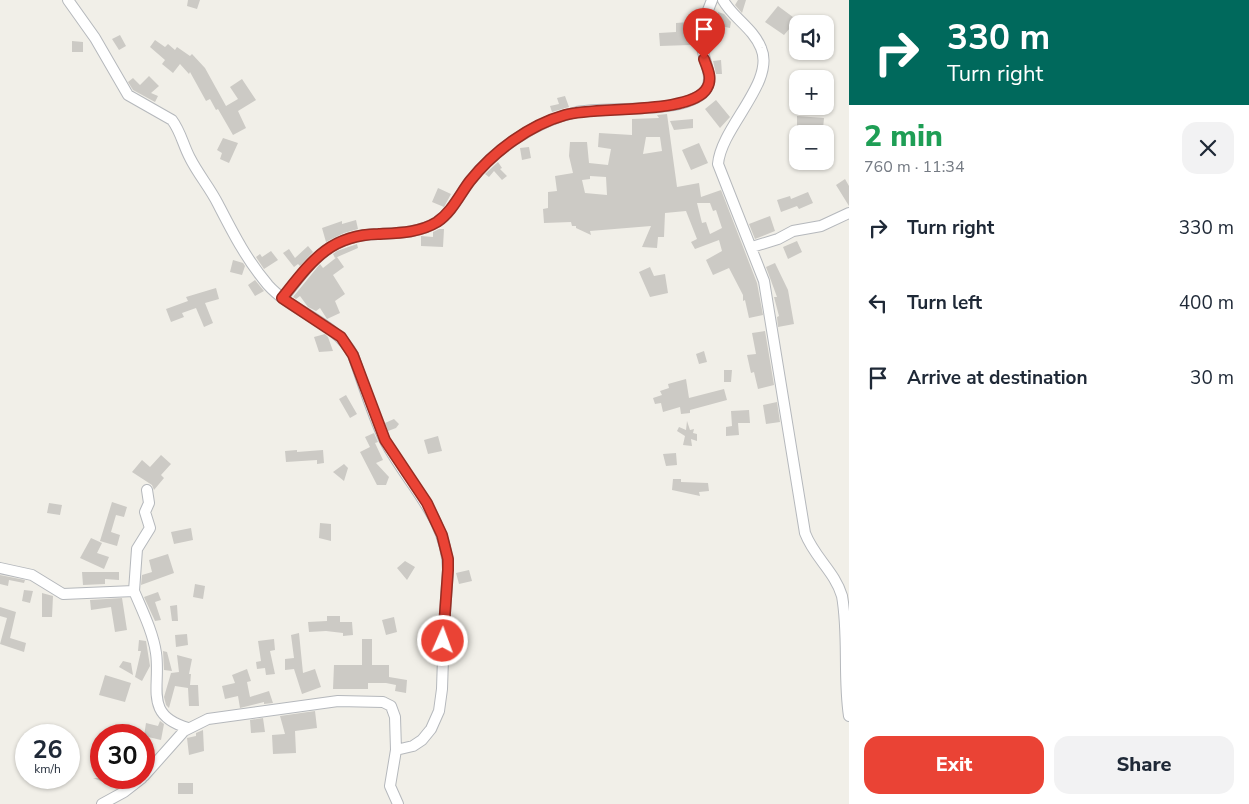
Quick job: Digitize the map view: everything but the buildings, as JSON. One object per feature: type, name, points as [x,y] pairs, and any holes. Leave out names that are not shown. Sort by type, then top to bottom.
[{"type":"street","points":[[68,0],[100,46],[128,95],[172,120],[190,158],[214,197],[243,253],[282,298],[341,337],[349,348],[385,440],[427,503],[446,548],[448,570],[441,701],[431,729],[422,740],[413,746],[396,750]]},
{"type":"street","points":[[282,298],[306,268],[331,245],[345,238],[408,232],[437,222],[492,158],[530,130],[546,122],[587,110],[656,108],[681,103],[702,94],[710,83],[710,75],[704,59],[701,39],[702,28],[712,0]]},
{"type":"street","points":[[723,0],[758,42],[763,57],[757,84],[735,120],[722,148],[718,164],[752,247],[768,298],[805,533],[812,548],[836,580],[843,599],[846,625],[846,693],[849,716]]},
{"type":"street","points":[[752,247],[778,239],[793,231],[821,226],[849,213]]},
{"type":"street","points":[[147,490],[149,502],[145,512],[150,528],[137,549],[134,591],[155,648],[155,689],[161,711],[169,720],[188,728]]},
{"type":"street","points":[[0,568],[32,575],[64,594],[134,591]]},
{"type":"street","points":[[155,764],[188,728],[208,719],[338,701],[383,702],[391,706],[394,712],[396,750],[390,786],[398,804]]},
{"type":"street","points":[[102,804],[128,789]]},
{"type":"route","points":[[443,641],[448,559],[442,535],[434,516],[388,446],[353,355],[346,342],[282,298],[319,255],[331,245],[345,238],[408,232],[437,222],[445,215],[480,169],[510,144],[530,130],[546,122],[587,110],[656,108],[681,103],[702,94],[710,83],[710,75],[704,59]]}]
